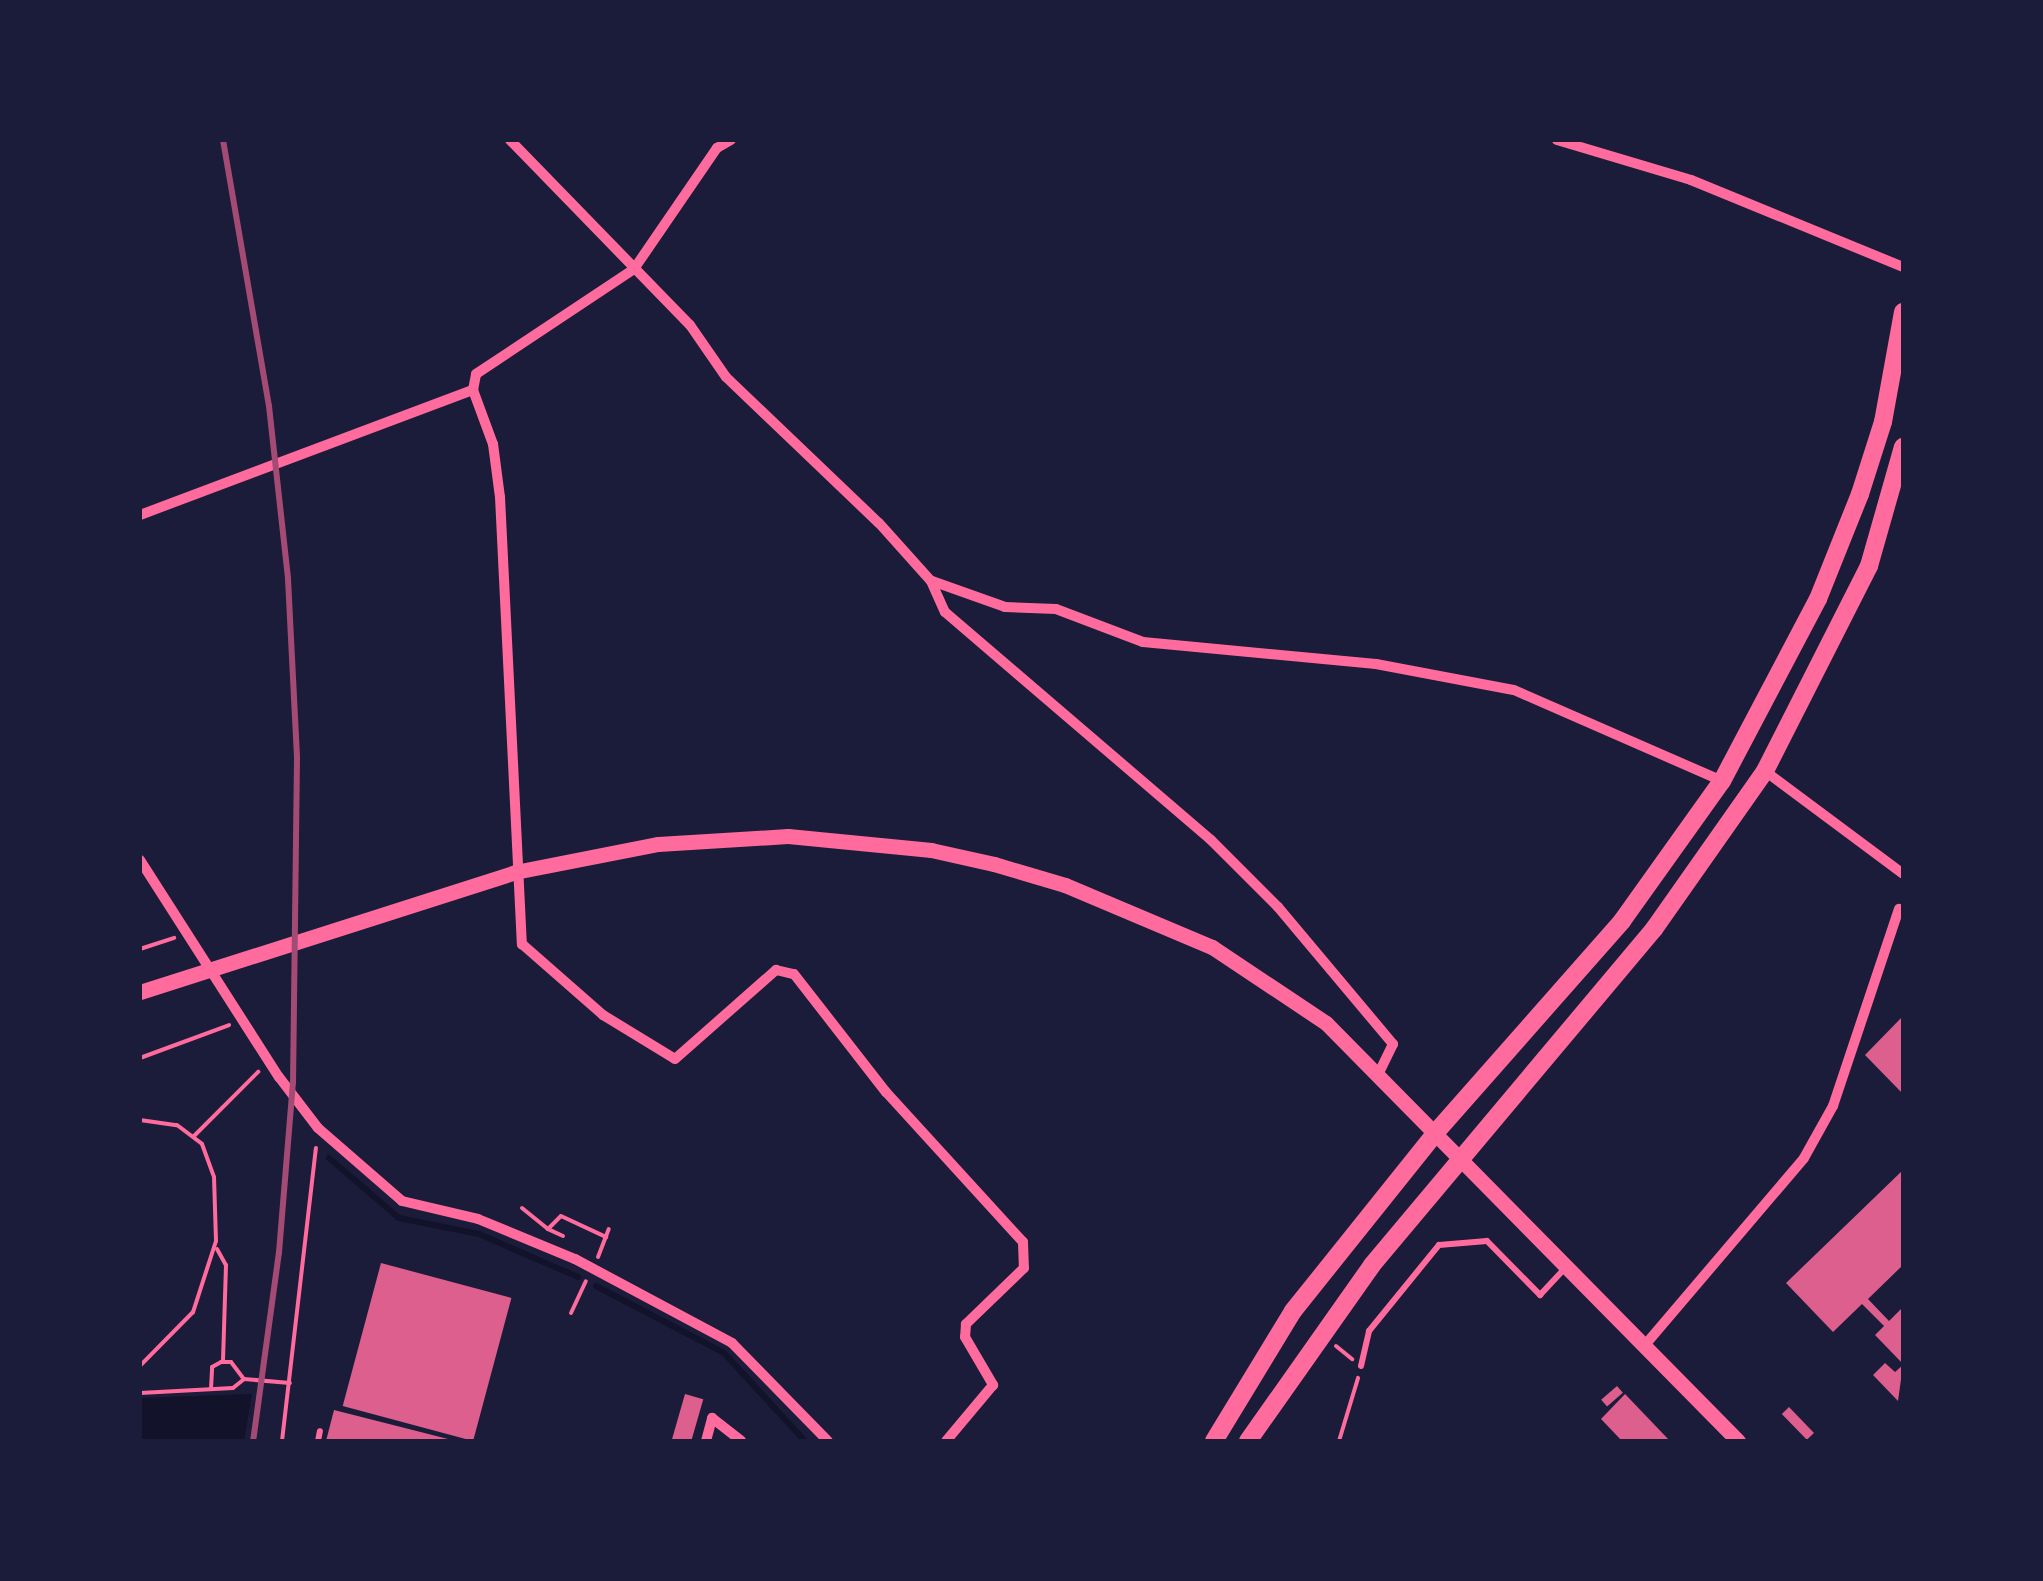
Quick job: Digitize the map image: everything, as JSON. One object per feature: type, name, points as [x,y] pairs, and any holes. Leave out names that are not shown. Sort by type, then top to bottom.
[{"type":"main road","points":[[1214,1441],[1293,1311],[1437,1131],[1622,921],[1722,780],[1818,598],[1860,494],[1883,422],[1903,312]]},
{"type":"main road","points":[[1248,1441],[1318,1334],[1461,1156],[1654,929],[1765,771],[1869,566],[1903,447]]},
{"type":"street","points":[[510,140],[690,324],[726,378],[930,581],[945,612],[1211,840],[1278,906],[1393,1044],[1380,1073]]},
{"type":"street","points":[[731,140],[717,148],[634,269],[476,374],[473,390],[493,444],[500,497],[513,662],[516,872],[522,944],[603,1015],[675,1059],[776,970],[794,974],[886,1092],[1023,1242],[1024,1268],[966,1324],[965,1337],[993,1385],[946,1441]]},
{"type":"street","points":[[1557,140],[1692,180],[1903,267]]},
{"type":"street","points":[[140,515],[473,390]]},
{"type":"street","points":[[930,581],[1005,607],[1056,609],[1143,642],[1376,664],[1514,690],[1722,780]]},
{"type":"street","points":[[1765,771],[1903,874]]},
{"type":"street","points":[[140,992],[516,872],[658,844],[788,836],[931,850],[994,864],[1148,916],[1212,947],[1326,1023],[1380,1073],[1738,1441]]},
{"type":"street","points":[[140,860],[206,970],[318,1128],[402,1202],[478,1218],[575,1258],[732,1342],[828,1441]]},
{"type":"street","points":[[1646,1345],[1804,1158],[1840,1090],[1903,894]]},
{"type":"street","points":[[706,1441],[712,1418],[741,1441]]},
{"type":"lane","points":[[1361,1366],[1368,1332],[1439,1245],[1487,1241],[1540,1295],[1568,1266]]},
{"type":"lane","points":[[318,1441],[320,1431]]},
{"type":"path","points":[[140,948],[184,934]]},
{"type":"path","points":[[140,1058],[240,1020]]},
{"type":"path","points":[[194,1136],[251,1079]]},
{"type":"path","points":[[140,1120],[162,1120],[194,1136],[212,1166],[216,1247],[193,1312],[140,1366]]},
{"type":"path","points":[[282,1441],[318,1128]]},
{"type":"path","points":[[522,1208],[565,1237]]},
{"type":"path","points":[[548,1229],[561,1216],[606,1238]]},
{"type":"path","points":[[582,1244],[598,1256],[610,1230]]},
{"type":"path","points":[[216,1247],[226,1264],[223,1362]]},
{"type":"path","points":[[571,1313],[588,1277]]},
{"type":"path","points":[[1318,1334],[1361,1366],[1339,1441]]},
{"type":"path","points":[[211,1389],[212,1366],[223,1362],[232,1362],[244,1379]]},
{"type":"path","points":[[140,1392],[233,1388],[244,1379],[290,1383]]},
{"type":"shaded area","points":[[252,1394],[244,1441],[140,1441],[140,1398]]},
{"type":"building","points":[[1903,1016],[1903,1094],[1865,1055]]},
{"type":"building","points":[[1903,1170],[1903,1265],[1868,1299],[1889,1321],[1903,1307],[1903,1364],[1875,1335],[1884,1326],[1862,1304],[1833,1332],[1786,1283]]},
{"type":"building","points":[[381,1263],[511,1298],[473,1441],[343,1406]]},
{"type":"building","points":[[1885,1363],[1895,1372],[1903,1365],[1898,1401],[1873,1375]]},
{"type":"building","points":[[1617,1386],[1623,1393],[1607,1407],[1601,1400]]},
{"type":"building","points":[[685,1394],[703,1399],[691,1441],[672,1441]]},
{"type":"building","points":[[1625,1394],[1670,1441],[1622,1441],[1601,1419]]},
{"type":"building","points":[[1789,1407],[1814,1433],[1807,1440],[1782,1414]]},
{"type":"building","points":[[334,1410],[452,1440],[452,1441],[326,1441]]},
{"type":"waterway","points":[[329,1158],[399,1218],[479,1234],[578,1277]]},
{"type":"waterway","points":[[596,1286],[724,1353],[805,1441]]},
{"type":"railway","points":[[223,140],[269,406],[288,579],[297,758],[293,1082],[279,1252],[253,1441]]}]
